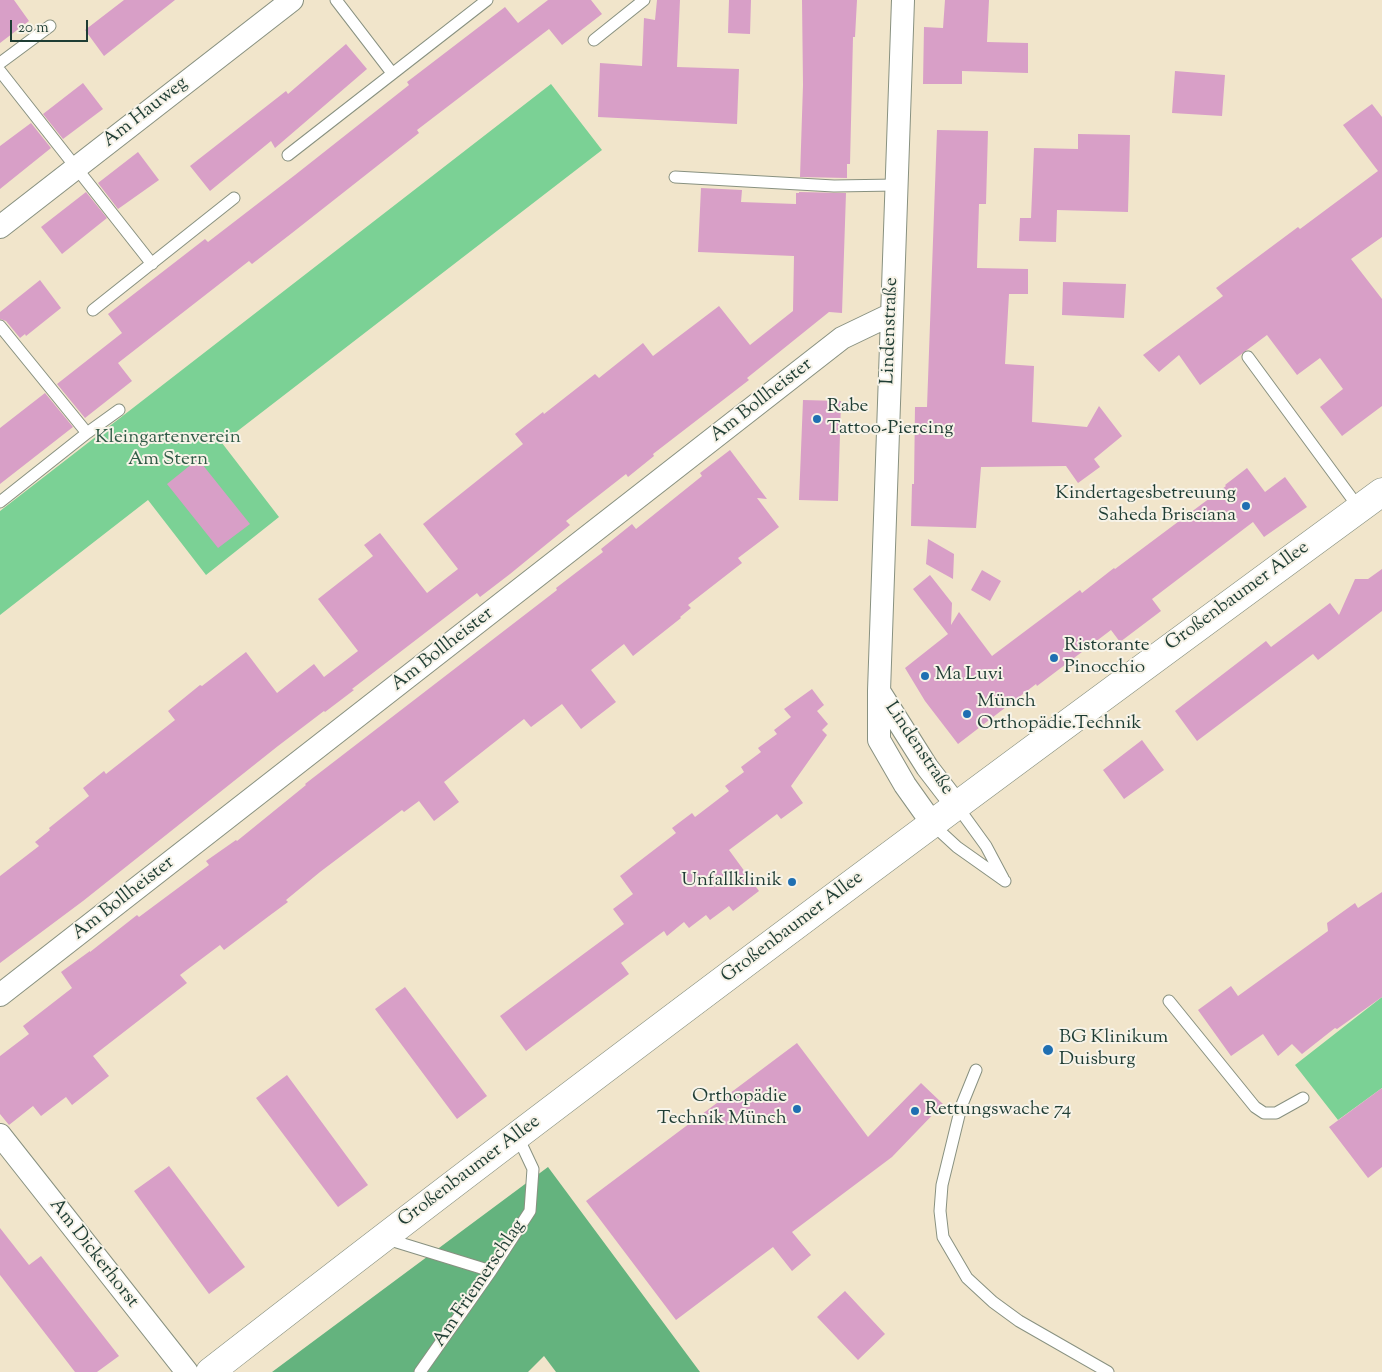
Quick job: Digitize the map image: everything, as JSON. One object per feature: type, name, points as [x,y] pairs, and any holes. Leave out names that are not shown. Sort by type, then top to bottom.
[{"type":"main road","name":"Großenbaumer Allee","points":[[210,1372],[517,1135],[932,823],[1064,724],[1382,492]]},
{"type":"street","name":"Am Hauweg","points":[[0,226],[292,0]]},
{"type":"street","name":"Lindenstraße","points":[[903,0],[878,691],[879,740],[905,784],[932,823]]},
{"type":"street","name":"Am Bollheister","points":[[0,996],[842,338],[892,314]]},
{"type":"street","name":"Lindenstraße","points":[[878,691],[927,766],[957,806]]},
{"type":"street","name":"Am Dickerhorst","points":[[0,1135],[187,1372]]},
{"type":"lane","points":[[336,0],[392,74]]},
{"type":"lane","points":[[288,155],[487,0]]},
{"type":"lane","points":[[594,40],[644,0]]},
{"type":"lane","points":[[0,63],[50,26]]},
{"type":"lane","points":[[0,71],[152,264]]},
{"type":"lane","points":[[675,177],[834,186],[896,185]]},
{"type":"lane","points":[[93,310],[234,198]]},
{"type":"lane","points":[[0,326],[87,433]]},
{"type":"lane","points":[[1248,357],[1359,508]]},
{"type":"lane","points":[[0,502],[119,410]]},
{"type":"lane","points":[[932,823],[957,847],[1005,881],[986,846],[957,806]]},
{"type":"lane","points":[[1170,1001],[1255,1106],[1264,1113],[1276,1113],[1303,1098]]},
{"type":"lane","points":[[976,1070],[961,1107],[942,1185],[940,1211],[943,1237],[967,1278],[993,1302],[1019,1320],[1108,1372]]},
{"type":"lane","name":"Am Friemerschlag","points":[[420,1372],[492,1271],[530,1211],[533,1169],[517,1135]]},
{"type":"lane","points":[[383,1237],[492,1271]]},
{"type":"green space","name":"Kleingartenverein Am Stern","points":[[551,84],[602,150],[222,443],[279,517],[206,575],[148,500],[0,615],[0,511]]},
{"type":"green space","points":[[1382,997],[1382,1088],[1338,1120],[1295,1065]]},
{"type":"green space","points":[[548,1167],[700,1372],[556,1372],[544,1356],[528,1372],[272,1372]]},
{"type":"building","points":[[0,0],[14,0],[29,21],[0,43]]},
{"type":"building","points":[[124,0],[175,0],[104,56],[85,30]]},
{"type":"building","points":[[548,0],[591,0],[602,14],[562,45],[549,29],[417,130],[419,133],[252,264],[249,261],[118,363],[132,381],[85,418],[57,384],[122,333],[108,314],[205,239],[208,242],[295,175],[409,85],[407,82],[505,7],[518,23]]},
{"type":"building","points":[[657,0],[680,0],[677,67],[739,69],[737,124],[598,117],[600,63],[642,66],[644,18],[655,20]]},
{"type":"building","points":[[729,0],[751,0],[750,34],[728,33]]},
{"type":"building","points":[[802,0],[857,0],[855,37],[853,37],[850,164],[847,164],[847,178],[800,177],[803,85]]},
{"type":"building","points":[[945,0],[989,0],[987,42],[1028,43],[1028,73],[962,71],[962,84],[923,84],[924,27],[943,28]]},
{"type":"building","points":[[346,44],[367,69],[275,148],[271,141],[210,191],[190,166],[286,91],[288,94]]},
{"type":"building","points":[[1175,71],[1225,75],[1222,116],[1172,113]]},
{"type":"building","points":[[83,83],[103,109],[63,139],[43,114]]},
{"type":"building","points":[[1372,104],[1382,117],[1382,237],[1351,259],[1382,299],[1382,406],[1342,436],[1320,407],[1343,389],[1320,358],[1297,375],[1267,335],[1200,385],[1179,355],[1159,372],[1143,355],[1223,296],[1216,288],[1378,171],[1343,125]]},
{"type":"building","points":[[31,123],[51,148],[0,189],[0,146]]},
{"type":"building","points":[[937,130],[988,131],[986,204],[979,204],[977,268],[1028,269],[1028,294],[1009,294],[1005,364],[1034,366],[1032,422],[1087,427],[1099,406],[1122,436],[1094,459],[1100,467],[1078,483],[1066,466],[981,467],[976,528],[911,526],[912,484],[914,484],[915,407],[927,407]]},
{"type":"building","points":[[1078,134],[1130,135],[1128,212],[1057,210],[1056,242],[1019,241],[1020,218],[1031,218],[1034,148],[1078,149]]},
{"type":"building","points":[[138,152],[159,180],[118,209],[98,183]]},
{"type":"building","points":[[701,188],[742,190],[741,202],[796,204],[796,193],[799,192],[846,193],[842,313],[829,312],[747,378],[749,380],[653,454],[654,456],[628,477],[626,474],[566,521],[570,525],[510,574],[480,597],[477,593],[352,689],[354,690],[278,746],[83,901],[0,963],[0,876],[39,846],[35,842],[50,830],[49,828],[89,796],[83,788],[104,771],[106,774],[175,720],[168,711],[246,652],[277,693],[314,664],[324,677],[358,651],[318,599],[373,556],[364,545],[380,533],[427,593],[458,569],[423,524],[523,444],[515,434],[543,412],[544,414],[595,374],[599,378],[643,343],[653,356],[719,306],[750,345],[793,311],[794,256],[698,252]]},
{"type":"building","points":[[86,192],[107,218],[62,254],[41,227]]},
{"type":"building","points":[[40,280],[61,308],[26,336],[25,334],[20,338],[6,321],[0,319],[0,312]]},
{"type":"building","points":[[1063,282],[1126,284],[1124,318],[1062,315]]},
{"type":"building","points":[[45,393],[73,427],[0,484],[0,428]]},
{"type":"building","points":[[803,400],[841,401],[838,501],[799,500]]},
{"type":"building","points":[[730,450],[767,499],[757,498],[779,527],[738,558],[742,563],[688,605],[691,608],[681,618],[633,656],[624,644],[591,670],[616,702],[581,729],[562,704],[531,727],[524,719],[444,782],[459,802],[434,821],[419,801],[404,812],[402,810],[320,872],[286,900],[288,902],[224,950],[220,945],[180,975],[187,983],[93,1056],[109,1076],[72,1105],[66,1097],[41,1116],[33,1106],[9,1125],[0,1114],[0,1056],[29,1034],[23,1026],[72,988],[61,972],[137,915],[139,917],[209,865],[206,861],[237,841],[305,784],[557,590],[556,588],[603,552],[601,549],[632,524],[636,529],[702,476],[700,473]]},
{"type":"building","points":[[198,459],[250,524],[218,548],[167,484]]},
{"type":"building","points":[[1247,468],[1265,492],[1285,477],[1307,507],[1264,537],[1253,522],[1152,599],[1161,611],[1120,642],[1111,630],[1037,686],[1036,684],[958,744],[925,701],[905,668],[948,634],[913,589],[930,575],[952,603],[951,625],[959,612],[992,656],[1080,590],[1082,593],[1115,569],[1226,486]]},
{"type":"building","points":[[928,539],[954,554],[953,579],[926,564]]},
{"type":"building","points":[[1382,569],[1382,611],[1318,660],[1313,654],[1197,741],[1175,711],[1266,641],[1271,647],[1330,603],[1339,615],[1355,579],[1368,579]]},
{"type":"building","points":[[982,570],[1001,581],[990,601],[971,590]]},
{"type":"building","points":[[812,689],[824,705],[817,711],[828,724],[822,730],[827,735],[791,786],[803,803],[781,819],[777,814],[729,850],[759,891],[733,911],[729,906],[710,920],[706,915],[689,928],[684,922],[667,936],[664,931],[621,963],[629,974],[526,1051],[500,1016],[624,924],[613,909],[633,894],[620,876],[676,833],[672,828],[692,813],[695,817],[729,791],[725,786],[744,772],[741,767],[761,752],[758,748],[777,734],[774,730],[791,717],[784,709]]},
{"type":"building","points":[[1142,740],[1164,770],[1124,799],[1103,770]]},
{"type":"building","points":[[1382,892],[1382,997],[1337,1029],[1335,1028],[1302,1054],[1292,1044],[1278,1056],[1263,1034],[1231,1056],[1198,1010],[1231,986],[1238,996],[1328,931],[1327,923],[1355,903],[1358,908]]},
{"type":"building","points":[[405,987],[487,1096],[457,1119],[375,1009]]},
{"type":"building","points":[[797,1043],[868,1137],[921,1083],[943,1104],[892,1157],[792,1232],[811,1255],[792,1271],[773,1247],[676,1320],[586,1201]]},
{"type":"building","points":[[287,1075],[368,1185],[338,1207],[256,1098]]},
{"type":"building","points":[[1382,1088],[1382,1167],[1368,1178],[1329,1127]]},
{"type":"building","points":[[169,1166],[245,1267],[209,1294],[134,1191]]},
{"type":"building","points":[[0,1228],[29,1265],[41,1256],[119,1356],[97,1372],[75,1372],[0,1275]]},
{"type":"building","points":[[845,1291],[885,1334],[858,1360],[817,1317]]},
{"type":"place","name":"Rabe Tattoo-Piercing","points":[[817,419]]},
{"type":"place","name":"Kindertagesbetreuung Saheda Brisciana","points":[[1246,506]]},
{"type":"place","name":"Ristorante Pinocchio","points":[[1054,658]]},
{"type":"place","name":"Ma Luvi","points":[[925,676]]},
{"type":"place","name":"Münch Orthopädie.Technik","points":[[967,714]]},
{"type":"place","name":"Unfallklinik","points":[[792,882]]},
{"type":"place","name":"BG Klinikum Duisburg","points":[[1048,1050]]},
{"type":"place","name":"Orthopädie Technik Münch","points":[[797,1109]]},
{"type":"place","name":"Rettungswache 74","points":[[915,1111]]}]
